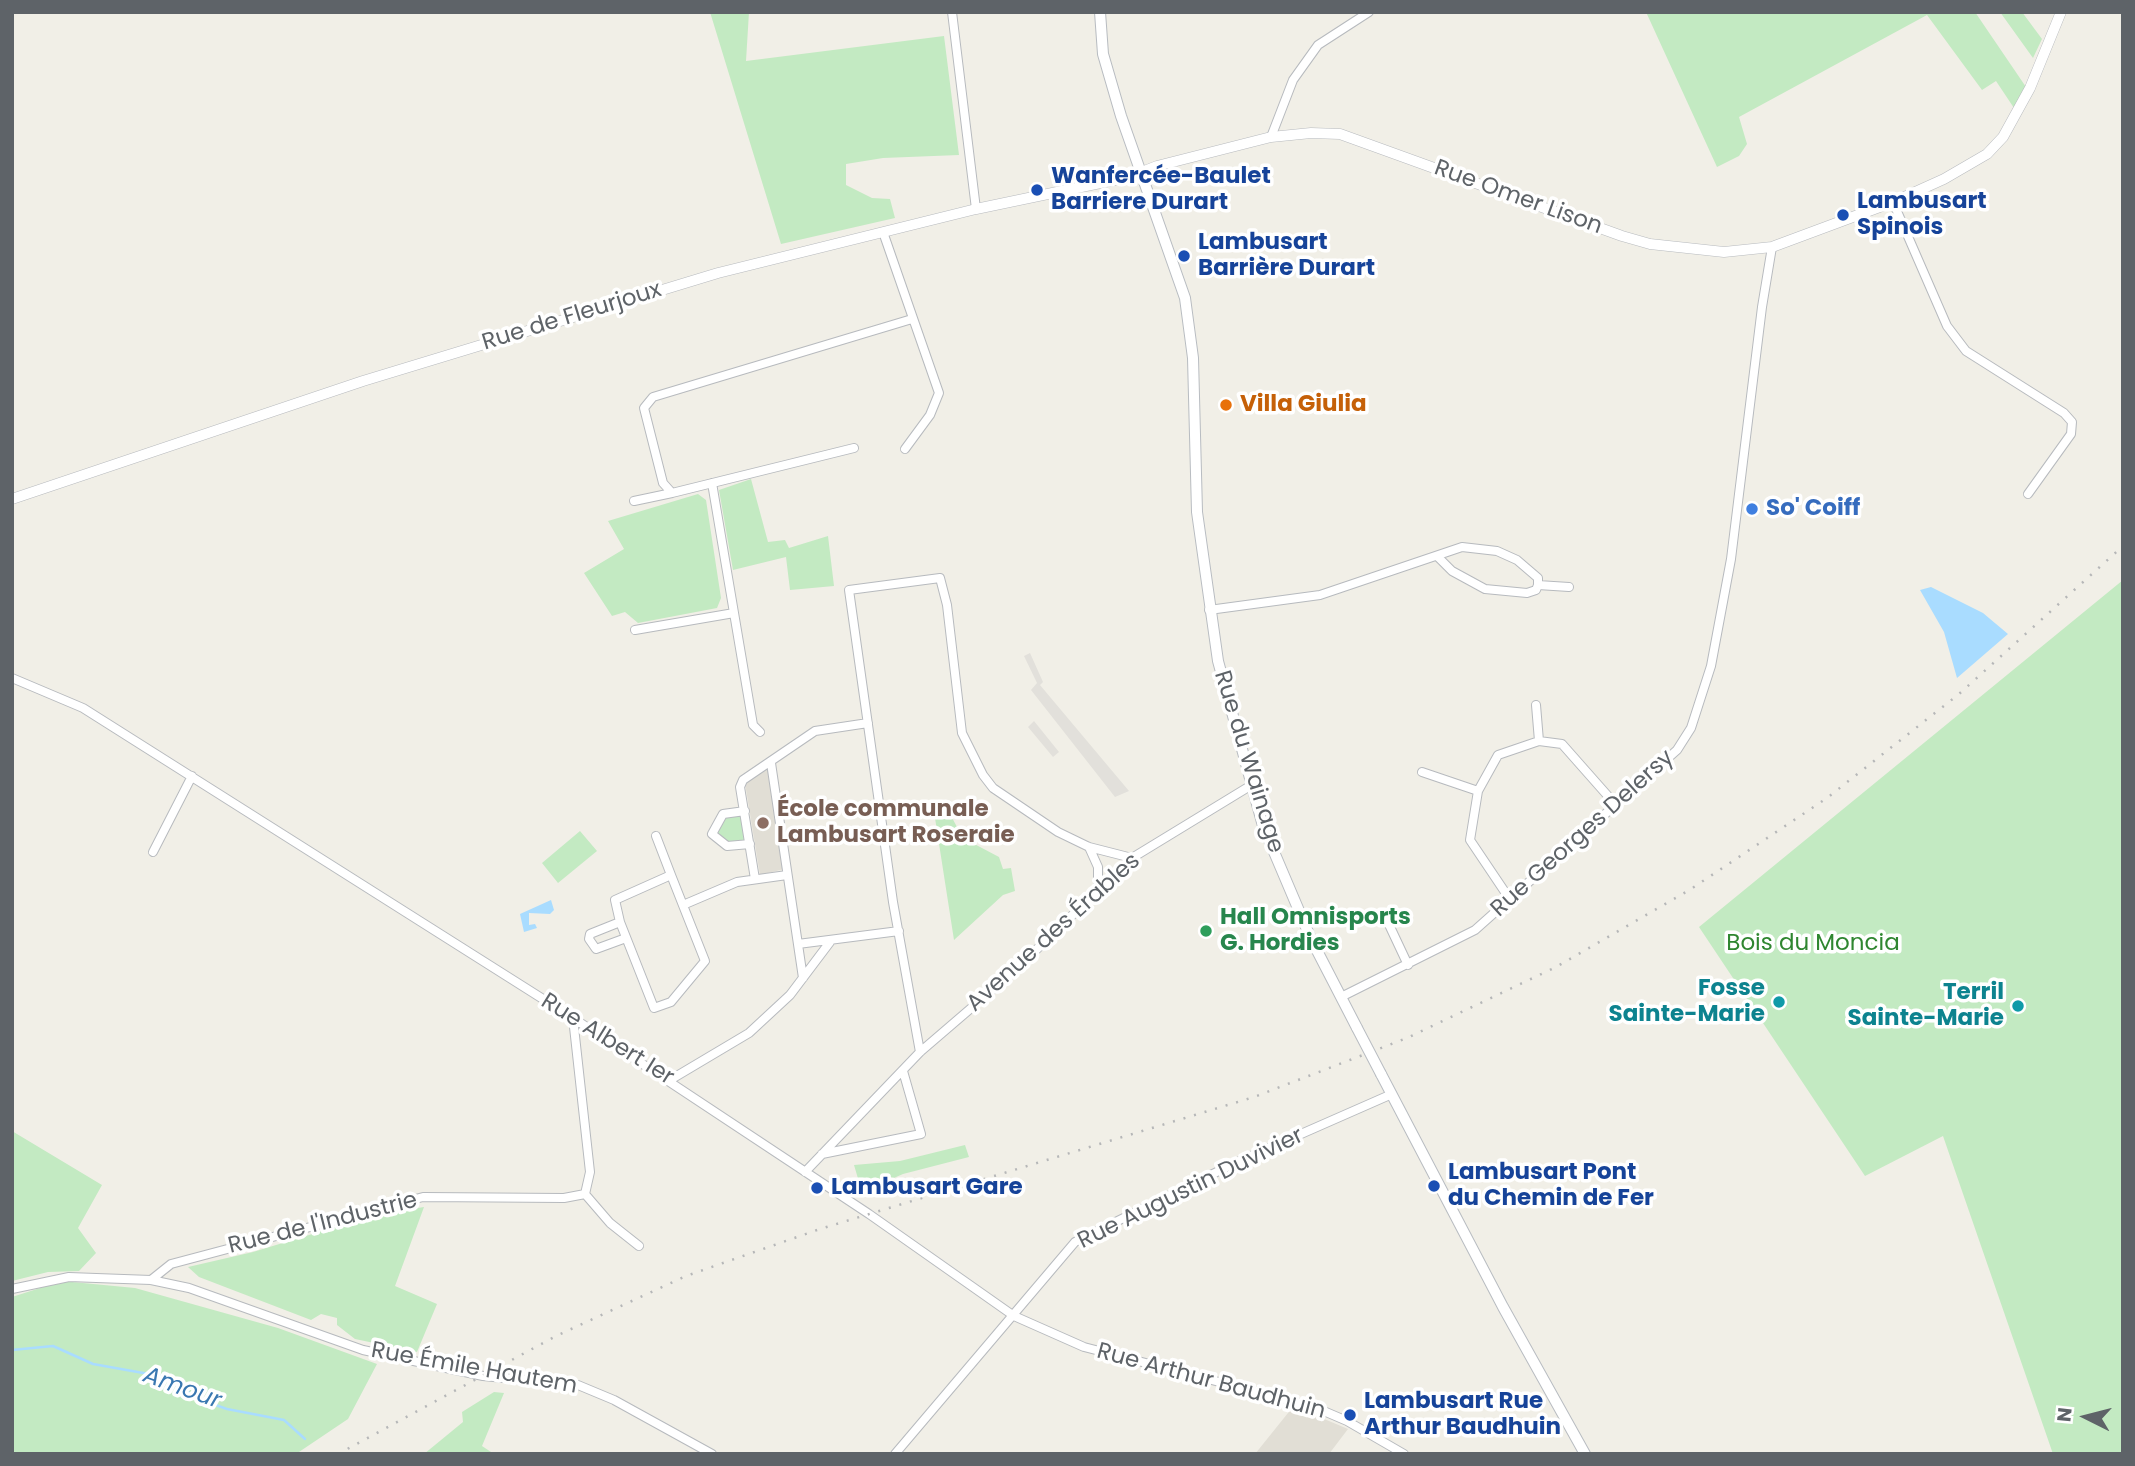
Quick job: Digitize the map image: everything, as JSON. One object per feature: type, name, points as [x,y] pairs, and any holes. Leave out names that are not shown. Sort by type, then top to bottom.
[{"type":"main road","name":"Rue du Wainage","points":[[1100,12],[1104,54],[1185,298],[1193,358],[1197,512],[1209,610],[1218,661],[1263,826],[1311,939],[1503,1307],[1586,1454]]},
{"type":"street","points":[[952,12],[976,209]]},
{"type":"street","points":[[1270,137],[1293,80],[1318,45],[1369,12]]},
{"type":"street","name":"Rue Omer Lison","points":[[1142,173],[1270,137],[1311,133],[1340,134],[1650,244],[1724,252],[1772,247],[1893,202],[1944,179],[1987,154],[2003,137],[2030,88],[2061,12]]},
{"type":"street","name":"Rue de Fleurjoux","points":[[12,499],[232,424],[730,269],[976,209],[1142,173]]},
{"type":"street","points":[[1893,202],[1947,326],[1966,351],[2064,413],[2072,422],[2071,434],[2028,494]]},
{"type":"street","points":[[883,232],[939,393],[930,415],[905,449]]},
{"type":"street","name":"Rue Georges Delersy","points":[[1341,997],[1475,930],[1511,901],[1677,750],[1691,728],[1711,666],[1741,487],[1762,307],[1772,247]]},
{"type":"street","points":[[672,493],[663,483],[644,408],[653,397],[912,319]]},
{"type":"street","points":[[634,501],[854,448]]},
{"type":"street","points":[[712,483],[753,725],[760,732]]},
{"type":"street","points":[[1209,610],[1320,595],[1437,556],[1451,548],[1462,547],[1497,551],[1529,568],[1538,578],[1538,585],[1536,590],[1527,593],[1485,589],[1452,571],[1437,556]]},
{"type":"street","points":[[920,1052],[899,931],[849,590],[940,578],[947,605],[962,733],[983,775],[993,788],[1089,847],[1132,858]]},
{"type":"street","points":[[1538,585],[1569,587]]},
{"type":"street","points":[[635,629],[734,613]]},
{"type":"street","name":"Rue Albert Ier","points":[[12,678],[83,708],[573,1018],[670,1080],[1014,1316]]},
{"type":"street","points":[[1536,705],[1539,741]]},
{"type":"street","points":[[755,879],[740,787],[743,780],[771,764],[815,731],[868,723]]},
{"type":"street","points":[[1511,901],[1470,840],[1479,791],[1498,755],[1539,741],[1562,744],[1615,804]]},
{"type":"street","points":[[771,764],[803,978]]},
{"type":"street","points":[[1422,772],[1479,791]]},
{"type":"street","points":[[153,852],[192,776]]},
{"type":"street","name":"Avenue des Érables","points":[[805,1172],[920,1052],[1012,973],[1132,858],[1250,786]]},
{"type":"street","points":[[745,810],[723,814],[712,834],[727,846],[750,844]]},
{"type":"street","points":[[656,836],[705,961],[667,1005],[653,1008],[615,907],[619,897],[671,875]]},
{"type":"street","points":[[1089,847],[1098,867],[1098,890]]},
{"type":"street","points":[[684,905],[737,882],[788,875]]},
{"type":"street","points":[[1384,914],[1408,965]]},
{"type":"street","points":[[620,922],[590,934],[589,939],[596,949],[626,938]]},
{"type":"street","points":[[798,944],[830,942],[899,931]]},
{"type":"street","points":[[670,1080],[749,1033],[790,995],[830,942]]},
{"type":"street","points":[[573,1018],[589,1162],[585,1194],[610,1223],[639,1246]]},
{"type":"street","points":[[822,1154],[921,1134],[902,1071]]},
{"type":"street","name":"Rue Augustin Duvivier","points":[[895,1454],[1075,1242],[1235,1163],[1392,1094]]},
{"type":"street","name":"Rue de l'Industrie","points":[[151,1280],[171,1264],[422,1197],[564,1198],[585,1194]]},
{"type":"street","name":"Rue Émile Hautem","points":[[12,1289],[54,1278],[151,1280],[217,1296],[363,1350],[483,1376],[578,1385],[614,1400],[712,1454]]},
{"type":"street","name":"Rue Arthur Baudhuin","points":[[1014,1316],[1084,1347],[1312,1406],[1347,1421],[1404,1454]]},
{"type":"shaded area","points":[[1030,653],[1043,682],[1040,685],[1129,791],[1115,797],[1031,690],[1037,683],[1024,656]]},
{"type":"shaded area","points":[[1034,721],[1059,752],[1053,757],[1028,727]]},
{"type":"shaded area","name":"École communale Lambusart Roseraie","points":[[766,769],[769,772],[784,869],[760,875],[745,783]]},
{"type":"shaded area","points":[[1292,1408],[1348,1429],[1329,1454],[1255,1454]]},
{"type":"green space","points":[[710,12],[749,12],[746,61],[944,36],[959,155],[883,158],[846,164],[846,185],[872,198],[890,199],[895,218],[781,244]]},
{"type":"green space","points":[[1646,12],[1975,12],[2026,87],[2014,108],[1996,81],[1982,90],[1927,15],[1739,117],[1747,144],[1739,156],[1717,167]]},
{"type":"green space","points":[[2000,12],[2022,12],[2042,39],[2033,58]]},
{"type":"green space","points":[[751,479],[768,542],[785,540],[789,548],[828,536],[834,586],[790,590],[786,557],[733,570],[719,490]]},
{"type":"green space","points":[[698,494],[706,500],[721,598],[717,608],[638,623],[625,612],[612,616],[584,573],[624,549],[608,521]]},
{"type":"green space","name":"Bois du Moncia","points":[[2123,580],[2123,1454],[2053,1454],[1943,1136],[1865,1176],[1699,927]]},
{"type":"green space","points":[[950,814],[963,838],[999,857],[1003,869],[1011,868],[1015,891],[1003,895],[954,940],[935,818]]},
{"type":"green space","points":[[742,815],[746,840],[726,842],[716,834],[725,817]]},
{"type":"green space","points":[[580,831],[597,851],[558,883],[542,863]]},
{"type":"green space","points":[[12,1131],[102,1185],[78,1228],[96,1253],[79,1271],[48,1272],[12,1281]]},
{"type":"green space","points":[[965,1145],[969,1157],[903,1174],[862,1192],[854,1165],[900,1161]]},
{"type":"green space","points":[[424,1207],[395,1286],[437,1304],[417,1352],[355,1339],[337,1325],[337,1318],[321,1314],[311,1320],[199,1277],[188,1267],[253,1252],[375,1215]]},
{"type":"green space","points":[[62,1281],[135,1288],[278,1328],[377,1364],[348,1419],[296,1454],[12,1454],[12,1297]]},
{"type":"green space","points":[[494,1392],[504,1393],[482,1446],[494,1454],[424,1454],[463,1422],[462,1412]]},
{"type":"water","points":[[1931,587],[1983,613],[2008,634],[1957,678],[1944,632],[1920,590]]},
{"type":"water","points":[[551,900],[554,910],[550,914],[529,913],[529,925],[535,924],[537,928],[524,932],[520,914]]},
{"type":"waterway","name":"Amour","points":[[12,1350],[53,1346],[93,1364],[160,1376],[204,1401],[227,1409],[284,1420],[305,1439]]},
{"type":"railway","points":[[338,1454],[556,1336],[686,1276],[820,1229],[1254,1097],[1407,1038],[1556,967],[1691,889],[1827,798],[1959,694],[2123,546]]},
{"type":"place","name":"Wanfercée-Baulet Barriere Durart","points":[[1037,190]]},
{"type":"place","name":"Lambusart Spinois","points":[[1843,215]]},
{"type":"place","name":"Lambusart Barrière Durart","points":[[1184,256]]},
{"type":"place","name":"Villa Giulia","points":[[1226,405]]},
{"type":"place","name":"So' Coiff","points":[[1752,509]]},
{"type":"place","name":"École communale Lambusart Roseraie","points":[[763,823]]},
{"type":"place","name":"Hall Omnisports G. Hordies","points":[[1206,931]]},
{"type":"place","name":"Fosse Sainte-Marie","points":[[1779,1002]]},
{"type":"place","name":"Terril Sainte-Marie","points":[[2018,1006]]},
{"type":"place","name":"Lambusart Pont du Chemin de Fer","points":[[1434,1186]]},
{"type":"place","name":"Lambusart Gare","points":[[817,1188]]},
{"type":"place","name":"Lambusart Rue Arthur Baudhuin","points":[[1350,1415]]}]
